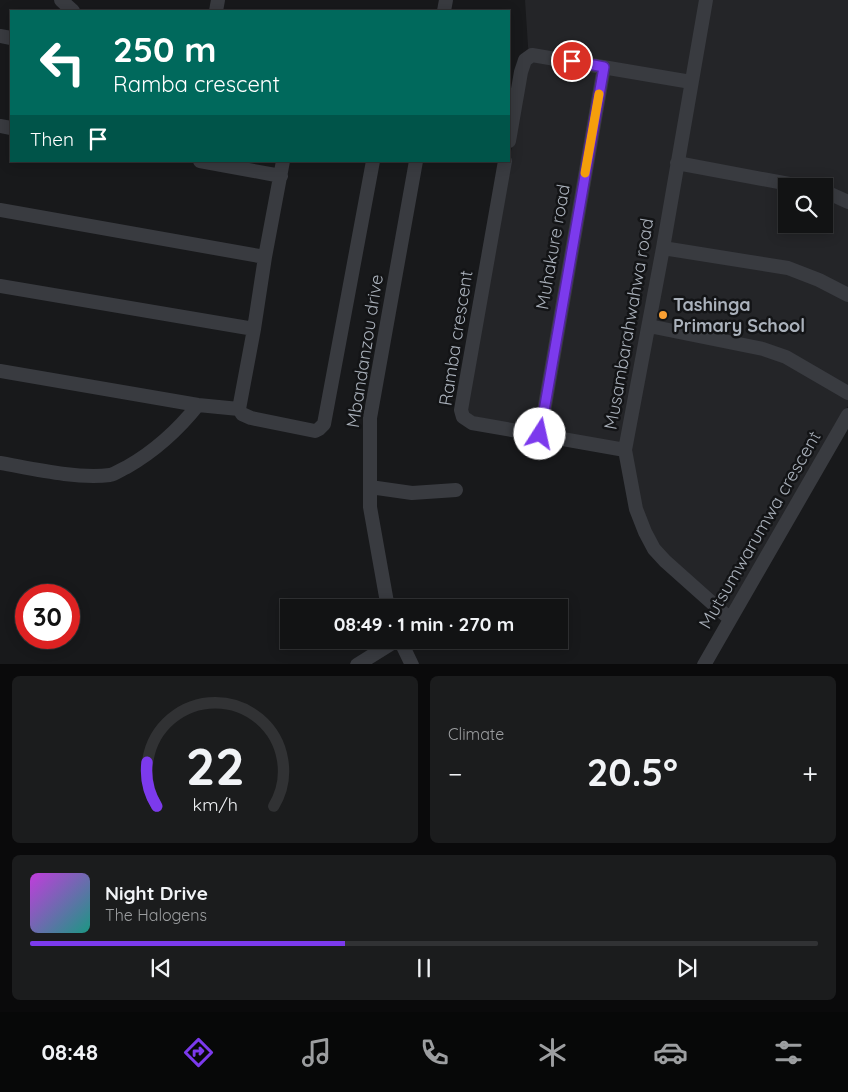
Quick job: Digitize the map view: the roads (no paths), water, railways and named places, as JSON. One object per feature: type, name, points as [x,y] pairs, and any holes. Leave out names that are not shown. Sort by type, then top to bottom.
[{"type":"street","points":[[61,0],[73,10]]},
{"type":"street","name":"Musambarahwahwa road","points":[[706,0],[690,82],[649,326],[625,450],[636,509],[654,549],[730,619]]},
{"type":"street","points":[[510,135],[521,72],[525,60],[532,55],[690,82]]},
{"type":"street","name":"Muhakure road","points":[[540,434],[604,67]]},
{"type":"street","points":[[205,162],[281,176]]},
{"type":"street","points":[[239,410],[254,330],[264,257],[283,162]]},
{"type":"street","points":[[0,371],[198,405],[239,410],[242,414],[251,418],[315,431],[319,430],[324,424],[373,162]]},
{"type":"street","name":"Mbandanzou drive","points":[[386,599],[370,507],[370,418],[416,162]]},
{"type":"street","name":"Ramba crescent","points":[[505,162],[461,410],[463,417],[472,423],[625,450]]},
{"type":"street","points":[[677,163],[778,182]]},
{"type":"street","points":[[833,196],[848,202]]},
{"type":"street","points":[[0,210],[264,257]]},
{"type":"street","points":[[663,248],[788,268],[819,280],[848,296]]},
{"type":"street","points":[[0,286],[254,330]]},
{"type":"street","points":[[649,326],[763,349],[786,357],[848,394]]},
{"type":"street","points":[[0,463],[67,474],[112,475],[143,458],[161,444],[188,418],[198,405]]},
{"type":"street","name":"Mutsumwarumwa crescent","points":[[704,664],[848,415]]},
{"type":"street","points":[[370,487],[412,493],[456,490]]},
{"type":"street","points":[[357,664],[383,649]]},
{"type":"street","points":[[403,649],[412,664]]},
{"type":"place","name":"Tashinga Primary School","points":[[663,315]]}]
